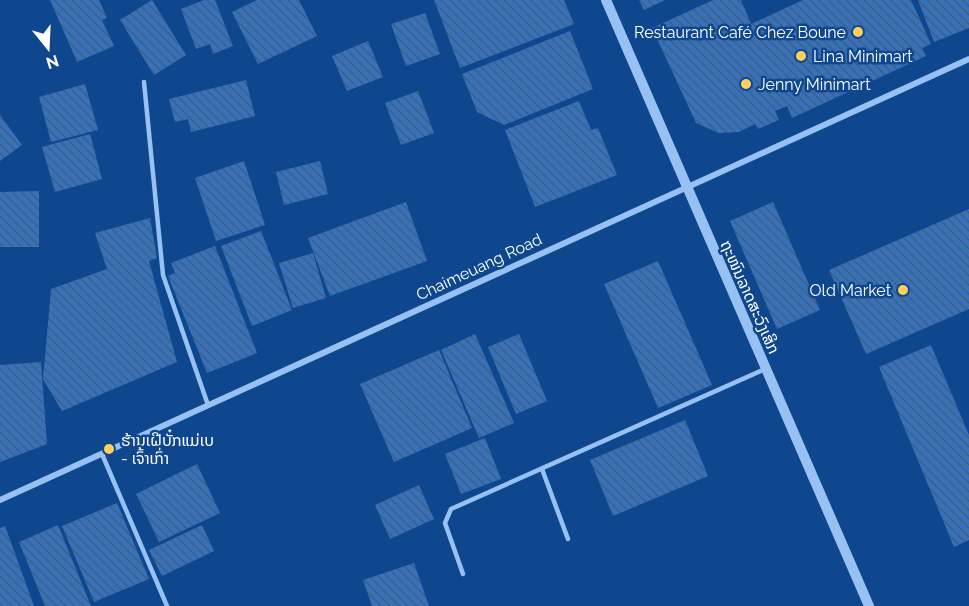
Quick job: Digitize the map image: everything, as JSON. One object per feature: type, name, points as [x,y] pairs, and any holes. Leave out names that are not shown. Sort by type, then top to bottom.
[{"type":"street","name":"ຖະໜົນລາດສະວົງເສິກ","points":[[606,0],[869,606]]},
{"type":"street","name":"Chaimeuang Road","points":[[0,500],[969,59]]},
{"type":"lane","points":[[144,82],[163,276],[208,405]]},
{"type":"lane","points":[[463,574],[445,523],[451,509],[765,369]]},
{"type":"lane","points":[[102,454],[167,606]]},
{"type":"lane","points":[[542,469],[568,539]]},
{"type":"building","points":[[50,0],[99,0],[107,18],[102,20],[114,46],[77,62]]},
{"type":"building","points":[[152,0],[186,55],[154,75],[120,20]]},
{"type":"building","points":[[204,0],[215,0],[233,46],[213,54],[210,44],[196,49],[181,9]]},
{"type":"building","points":[[257,0],[299,0],[317,36],[258,64],[232,12]]},
{"type":"building","points":[[434,0],[564,0],[574,24],[460,68]]},
{"type":"building","points":[[639,0],[665,0],[644,10]]},
{"type":"building","points":[[713,0],[741,0],[751,24],[803,0],[911,0],[931,44],[922,48],[926,56],[792,118],[787,106],[775,111],[779,120],[758,129],[755,124],[739,132],[719,133],[696,123],[652,28]]},
{"type":"building","points":[[918,0],[969,0],[969,28],[934,42]]},
{"type":"building","points":[[425,13],[440,54],[406,66],[391,24]]},
{"type":"building","points":[[570,31],[593,89],[504,125],[477,112],[462,74]]},
{"type":"building","points":[[368,41],[383,77],[347,91],[332,56]]},
{"type":"building","points":[[246,80],[255,116],[191,132],[188,119],[175,122],[169,99]]},
{"type":"building","points":[[85,84],[98,130],[51,142],[39,97]]},
{"type":"building","points":[[418,91],[434,133],[401,145],[385,103]]},
{"type":"building","points":[[579,101],[591,130],[598,128],[617,175],[535,207],[505,130]]},
{"type":"building","points":[[0,115],[22,145],[0,161]]},
{"type":"building","points":[[90,134],[102,179],[55,192],[42,147]]},
{"type":"building","points":[[244,161],[265,225],[216,241],[195,178]]},
{"type":"building","points":[[320,161],[328,194],[284,205],[276,172]]},
{"type":"building","points":[[39,191],[39,247],[0,247],[0,192]]},
{"type":"building","points":[[406,202],[427,261],[330,296],[308,238]]},
{"type":"building","points":[[773,202],[820,310],[777,329],[730,221]]},
{"type":"building","name":"Old Market","points":[[969,209],[969,309],[866,354],[829,270]]},
{"type":"building","points":[[150,218],[157,258],[149,261],[177,362],[62,411],[43,379],[51,289],[107,269],[95,233]]},
{"type":"building","points":[[261,231],[292,310],[252,326],[221,246]]},
{"type":"building","points":[[215,246],[257,353],[207,373],[168,276],[175,273],[171,263]]},
{"type":"building","points":[[313,253],[326,298],[293,308],[279,263]]},
{"type":"building","points":[[658,261],[712,385],[658,408],[604,284]]},
{"type":"building","points":[[475,334],[514,423],[479,438],[441,350]]},
{"type":"building","points":[[519,334],[547,401],[516,414],[488,347]]},
{"type":"building","points":[[931,345],[969,435],[969,540],[954,547],[879,367]]},
{"type":"building","points":[[439,350],[472,428],[394,462],[360,384]]},
{"type":"building","points":[[41,362],[47,444],[0,462],[0,365]]},
{"type":"building","points":[[685,420],[708,476],[613,516],[590,460]]},
{"type":"building","points":[[485,438],[501,479],[461,494],[445,454]]},
{"type":"building","points":[[197,464],[220,513],[159,542],[136,494]]},
{"type":"building","points":[[419,485],[434,519],[390,539],[375,505]]},
{"type":"building","points":[[117,503],[149,579],[94,602],[62,526]]},
{"type":"building","points":[[58,525],[91,606],[45,606],[19,542]]},
{"type":"building","points":[[202,525],[214,551],[162,576],[149,550]]},
{"type":"building","points":[[5,526],[34,606],[0,606],[0,528]]},
{"type":"building","points":[[414,563],[429,606],[372,606],[363,580]]},
{"type":"place","name":"Restaurant Café Chez Boune","points":[[858,32]]},
{"type":"place","name":"Lina Minimart","points":[[801,56]]},
{"type":"place","name":"Jenny Minimart","points":[[746,84]]},
{"type":"place","name":"Old Market","points":[[903,290]]},
{"type":"place","name":"ຮ້ານເຝີບັ໋ກແມ່ເບ - ເຈົ້າເກົ່າ","points":[[109,449]]}]
